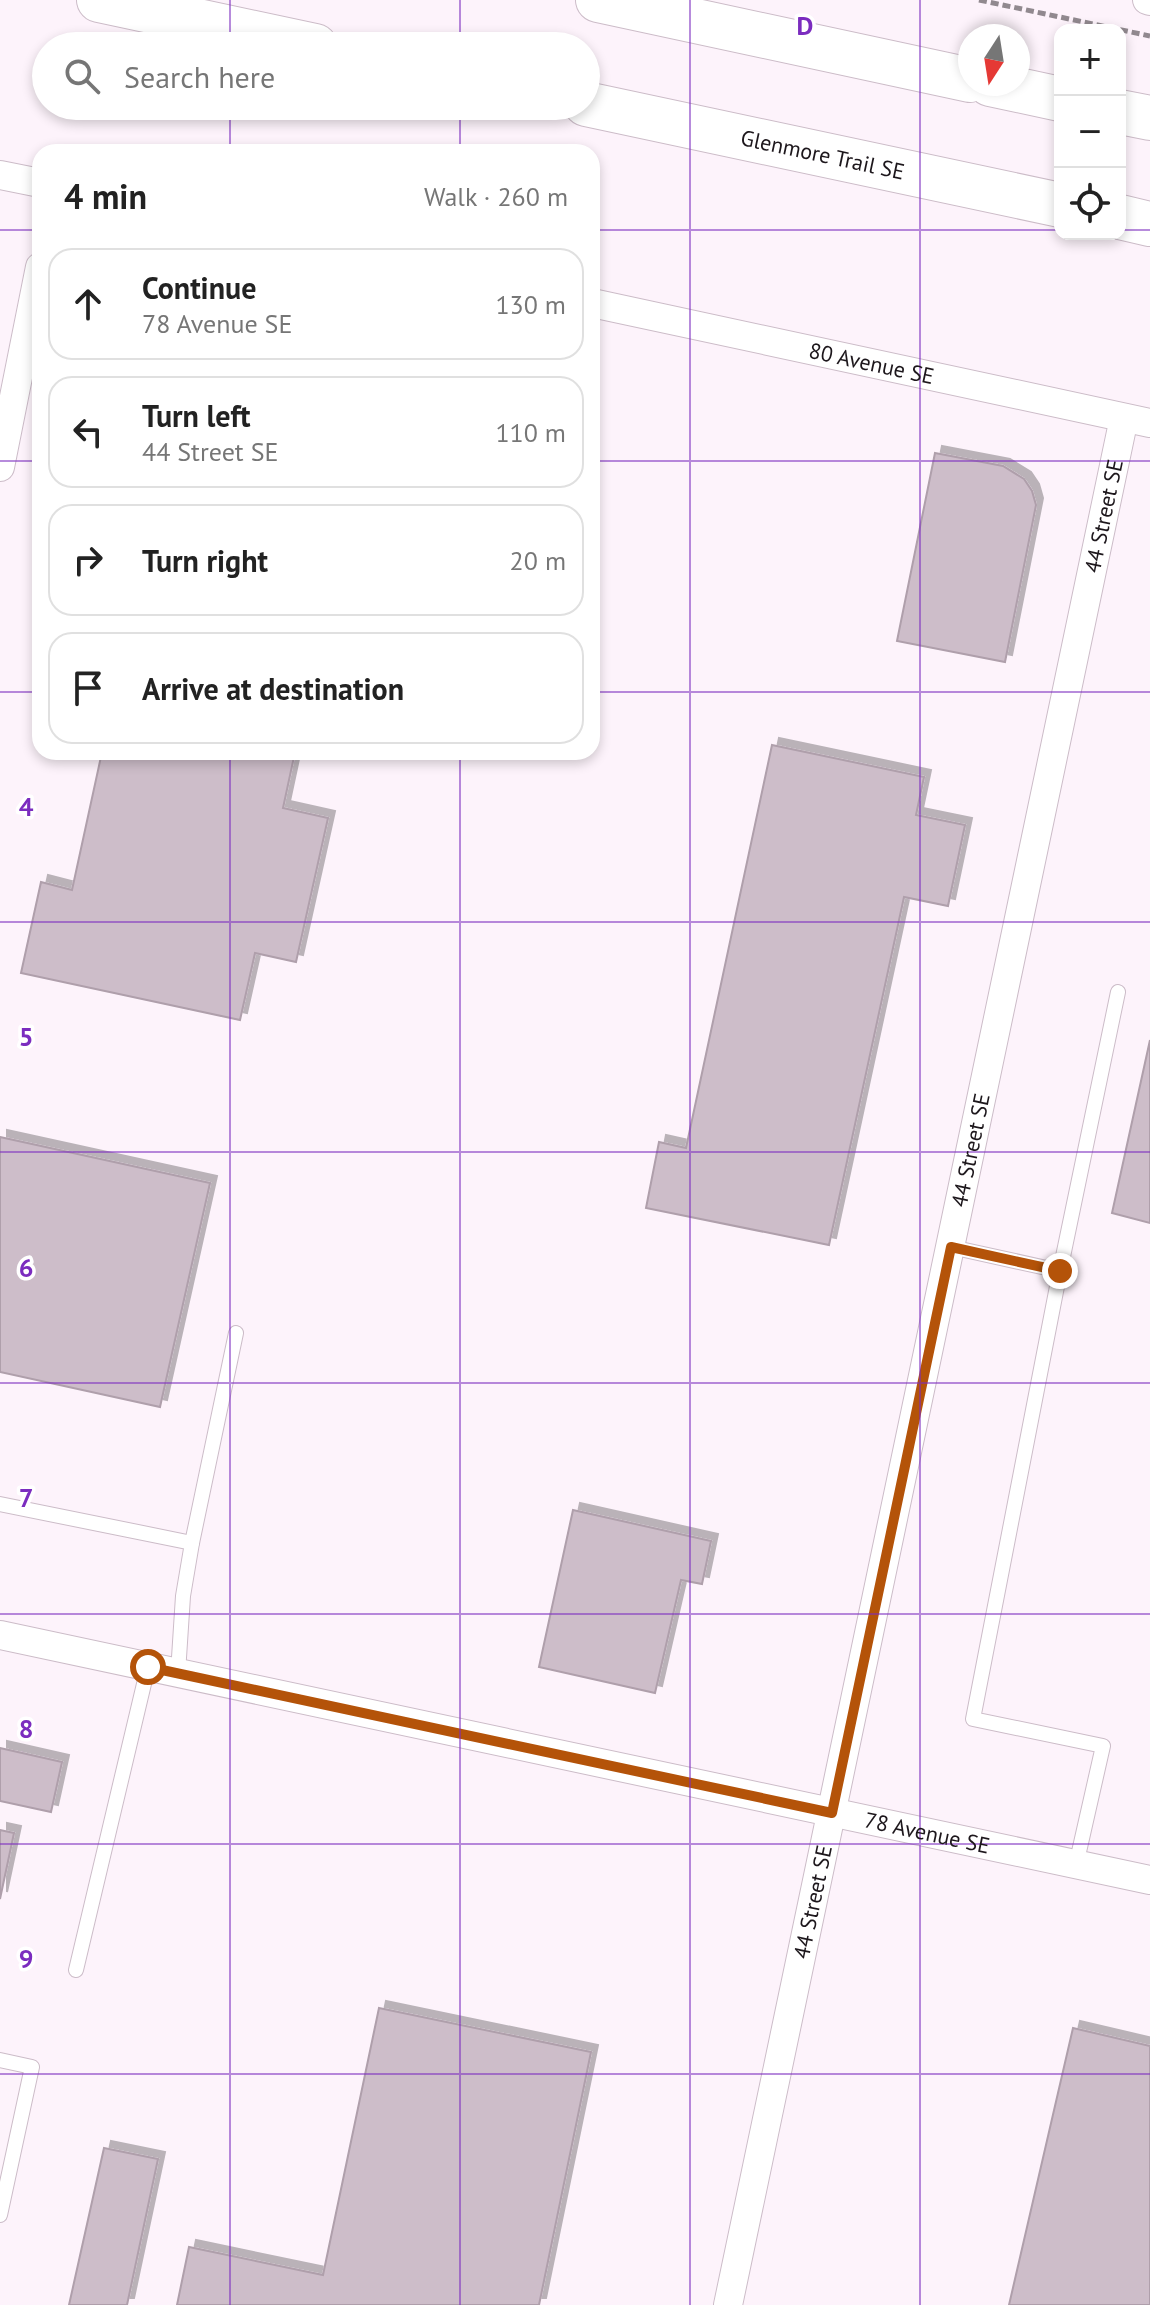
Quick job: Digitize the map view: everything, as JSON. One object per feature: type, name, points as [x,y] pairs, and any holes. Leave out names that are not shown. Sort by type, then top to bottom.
[{"type":"main road","points":[[99,0],[249,32]]},
{"type":"main road","points":[[598,0],[958,77]]},
{"type":"main road","points":[[1030,93],[1054,98]]},
{"type":"main road","name":"Glenmore Trail SE","points":[[600,107],[1054,204]]},
{"type":"main road","points":[[1126,113],[1150,118]]},
{"type":"main road","points":[[1126,218],[1150,224]]},
{"type":"street","points":[[0,175],[32,181]]},
{"type":"street","name":"80 Avenue SE","points":[[600,305],[1137,421]]},
{"type":"street","points":[[0,467],[32,307]]},
{"type":"street","name":"44 Street SE","points":[[728,2305],[951,1247],[1137,421]]},
{"type":"street","name":"78 Avenue SE","points":[[0,1635],[1150,1880]]},
{"type":"lane","points":[[1076,1865],[1103,1746],[973,1719],[1118,992]]},
{"type":"lane","points":[[951,1247],[1060,1271]]},
{"type":"lane","points":[[178,1673],[183,1596],[192,1543],[236,1333]]},
{"type":"lane","points":[[0,1504],[192,1543]]},
{"type":"lane","points":[[76,1970],[148,1667]]},
{"type":"lane","points":[[0,2060],[32,2067],[0,2215]]},
{"type":"path","points":[[979,0],[1150,36]]},
{"type":"building","points":[[935,453],[1003,466],[1024,479],[1032,491],[1036,505],[1005,662],[897,641]]},
{"type":"building","points":[[772,745],[924,777],[916,815],[965,825],[948,906],[904,897],[829,1245],[646,1208],[659,1142],[686,1148]]},
{"type":"building","points":[[100,760],[293,760],[283,808],[328,818],[296,962],[255,953],[240,1020],[21,973],[41,882],[72,890]]},
{"type":"building","points":[[1150,1040],[1150,1223],[1112,1213]]},
{"type":"building","points":[[0,1137],[210,1183],[160,1407],[0,1372]]},
{"type":"building","points":[[573,1510],[711,1541],[702,1584],[681,1580],[655,1693],[539,1667]]},
{"type":"building","points":[[0,1748],[62,1762],[51,1812],[0,1801]]},
{"type":"building","points":[[0,1830],[14,1833],[0,1899]]},
{"type":"building","points":[[379,2008],[591,2052],[539,2305],[177,2305],[189,2247],[323,2275]]},
{"type":"building","points":[[1073,2028],[1150,2046],[1150,2305],[1009,2305]]},
{"type":"building","points":[[104,2148],[158,2159],[127,2305],[69,2305]]},
{"type":"route","points":[[148,1667],[832,1813],[951,1247],[1060,1271]]}]
